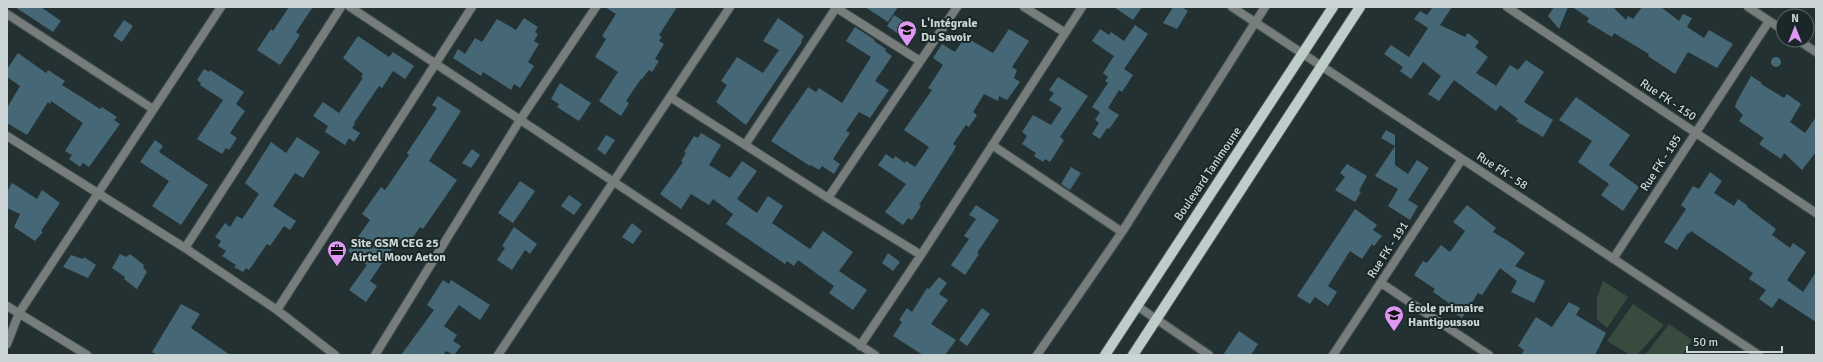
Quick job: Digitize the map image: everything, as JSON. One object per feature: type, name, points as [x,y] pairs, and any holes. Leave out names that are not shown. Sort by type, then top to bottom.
[{"type":"main road","name":"Boulevard Tanimoune","points":[[1105,355],[1333,7]]},
{"type":"main road","points":[[1133,355],[1360,7]]},
{"type":"street","points":[[7,344],[18,313],[221,7]]},
{"type":"street","points":[[185,248],[341,7]]},
{"type":"street","points":[[350,7],[874,355]]},
{"type":"street","points":[[277,310],[472,7]]},
{"type":"street","points":[[375,355],[520,120],[596,7]]},
{"type":"street","points":[[498,355],[730,7]]},
{"type":"street","points":[[745,144],[836,7],[920,61]]},
{"type":"street","points":[[828,198],[957,7]]},
{"type":"street","points":[[1024,7],[1064,32]]},
{"type":"street","points":[[860,346],[921,255],[1064,32],[1082,7]]},
{"type":"street","name":"Rue FK - 58","points":[[1232,7],[1759,355]]},
{"type":"street","points":[[1037,355],[1122,232],[1266,7]]},
{"type":"street","name":"Rue FK - 150","points":[[1507,7],[1816,213]]},
{"type":"street","points":[[1748,7],[1775,25]]},
{"type":"street","points":[[7,14],[153,109]]},
{"type":"street","name":"Rue FK - 185","points":[[1613,259],[1769,21]]},
{"type":"street","points":[[670,97],[828,198],[921,255]]},
{"type":"street","points":[[7,136],[185,248],[277,310],[335,355]]},
{"type":"street","points":[[992,145],[1122,232]]},
{"type":"street","name":"Rue FK - 191","points":[[1333,355],[1462,159]]},
{"type":"street","points":[[1381,283],[1489,355]]},
{"type":"street","points":[[7,306],[86,355]]},
{"type":"street","points":[[1136,306],[1209,355]]},
{"type":"green space","points":[[1603,281],[1628,297],[1607,328],[1597,319],[1597,298]]},
{"type":"green space","points":[[1633,304],[1664,325],[1637,355],[1630,355],[1607,341]]},
{"type":"green space","points":[[1669,324],[1692,340],[1682,355],[1645,355]]},
{"type":"building","points":[[15,7],[41,7],[61,21],[53,32]]},
{"type":"building","points":[[289,7],[313,7],[296,32],[300,35],[280,65],[257,50],[271,29],[273,31]]},
{"type":"building","points":[[605,7],[677,7],[659,35],[662,37],[659,41],[664,44],[655,59],[659,61],[652,72],[649,70],[641,79],[626,101],[629,103],[621,116],[599,101],[618,72],[595,57],[606,39],[602,36],[616,14]]},
{"type":"building","points":[[865,7],[898,7],[888,22]]},
{"type":"building","points":[[1114,7],[1142,7],[1133,20]]},
{"type":"building","points":[[1173,7],[1182,7],[1188,11],[1177,29],[1163,23]]},
{"type":"building","points":[[1433,7],[1452,7],[1440,25],[1465,37],[1468,33],[1479,42],[1475,47],[1488,57],[1476,73],[1496,86],[1510,65],[1518,70],[1526,60],[1544,72],[1524,102],[1553,120],[1543,137],[1516,121],[1518,119],[1500,105],[1496,111],[1454,80],[1439,101],[1428,94],[1441,76],[1423,62],[1411,79],[1400,71],[1403,67],[1384,54],[1391,45],[1409,57],[1428,28],[1414,19],[1420,11],[1427,15]]},
{"type":"building","points":[[1554,7],[1568,7],[1559,29],[1548,16]]},
{"type":"building","points":[[1572,7],[1614,8],[1626,20],[1628,16],[1633,19],[1642,7],[1661,7],[1679,21],[1683,14],[1692,18],[1687,27],[1704,38],[1709,30],[1733,44],[1717,68],[1688,52],[1675,74],[1648,56],[1649,54],[1614,33],[1612,37],[1587,22],[1589,18]]},
{"type":"building","points":[[894,15],[905,22],[897,33],[887,26]]},
{"type":"building","points":[[524,18],[538,27],[535,32],[538,34],[534,41],[539,44],[528,62],[534,66],[520,88],[514,84],[511,90],[483,72],[481,76],[453,58],[458,49],[465,54],[475,38],[482,42],[497,19],[516,30]]},
{"type":"building","points":[[778,18],[804,36],[801,41],[802,42],[746,125],[716,102],[727,85],[721,81],[737,57],[763,73],[779,50],[763,41]]},
{"type":"building","points":[[124,20],[133,26],[122,42],[113,36]]},
{"type":"building","points":[[1135,25],[1148,34],[1124,69],[1133,75],[1122,92],[1119,90],[1108,108],[1119,115],[1109,129],[1107,128],[1100,139],[1092,134],[1099,123],[1095,120],[1100,112],[1092,107],[1108,83],[1105,81],[1108,77],[1103,73],[1114,56],[1092,41],[1100,29],[1109,35],[1111,32],[1124,41]]},
{"type":"building","points":[[855,27],[875,40],[874,41],[886,49],[885,51],[892,56],[875,81],[889,90],[870,118],[859,112],[846,131],[850,133],[833,159],[840,164],[834,174],[822,166],[819,170],[811,165],[810,166],[771,141],[808,87],[816,92],[819,88],[842,103],[871,57],[846,41]]},
{"type":"building","points":[[1009,29],[1029,41],[1012,67],[1017,70],[1014,78],[1020,82],[1007,100],[999,96],[998,101],[984,94],[973,112],[977,115],[969,127],[966,125],[953,144],[956,146],[953,152],[919,205],[921,206],[912,220],[908,218],[903,225],[885,212],[906,184],[878,165],[886,154],[893,159],[895,156],[905,163],[906,161],[915,167],[929,147],[904,130],[932,90],[928,88],[943,65],[933,58],[942,44],[955,52],[965,37],[993,53]]},
{"type":"building","points":[[358,36],[389,57],[393,52],[414,66],[405,79],[393,71],[382,88],[379,86],[354,123],[355,124],[352,128],[360,133],[354,142],[349,138],[345,145],[325,132],[328,126],[313,116],[323,102],[339,113],[363,78],[361,77],[363,74],[343,58]]},
{"type":"building","points":[[18,53],[46,73],[48,70],[65,81],[62,85],[100,109],[102,107],[117,117],[114,120],[120,124],[89,167],[83,163],[80,167],[69,159],[72,155],[65,151],[83,123],[51,101],[50,104],[48,102],[27,135],[7,123],[7,108],[20,86],[7,77],[7,69]]},
{"type":"building","points":[[1774,57],[1778,57],[1780,58],[1780,66],[1774,67],[1771,64],[1771,60]]},
{"type":"building","points":[[204,69],[209,72],[210,70],[244,92],[236,104],[245,111],[230,133],[237,138],[229,150],[226,148],[222,154],[197,139],[223,100],[200,85],[201,83],[197,80]]},
{"type":"building","points":[[1751,76],[1784,98],[1787,94],[1801,104],[1790,122],[1805,133],[1816,117],[1816,152],[1802,170],[1784,153],[1781,159],[1759,144],[1764,138],[1739,121],[1743,115],[1735,107]]},
{"type":"building","points":[[1058,77],[1088,96],[1060,137],[1064,140],[1050,162],[1045,159],[1043,162],[1034,156],[1036,153],[1022,144],[1027,136],[1022,132],[1033,115],[1051,125],[1062,108],[1049,100],[1054,93],[1049,90]]},
{"type":"building","points":[[560,83],[591,103],[579,121],[557,107],[559,104],[551,99]]},
{"type":"building","points":[[438,96],[461,111],[429,161],[457,180],[423,229],[420,227],[407,246],[398,240],[370,281],[377,286],[366,302],[349,290],[367,265],[348,251],[370,220],[362,214],[381,187],[385,190],[409,155],[407,153],[437,108],[432,105]]},
{"type":"building","points":[[1576,97],[1630,135],[1609,165],[1639,187],[1623,211],[1601,195],[1609,184],[1578,162],[1592,141],[1559,120]]},
{"type":"building","points":[[1386,130],[1395,135],[1395,146],[1381,138]]},
{"type":"building","points":[[701,133],[721,145],[709,165],[730,178],[742,161],[757,171],[737,199],[757,213],[768,196],[783,206],[772,223],[810,249],[823,231],[853,252],[839,271],[867,290],[853,310],[829,293],[834,286],[798,260],[794,266],[787,261],[785,264],[726,224],[733,214],[713,199],[709,205],[691,194],[681,209],[660,194],[683,162],[681,161],[686,153],[684,152],[694,136],[698,138]]},
{"type":"building","points":[[606,135],[615,140],[605,155],[597,149]]},
{"type":"building","points":[[297,137],[320,152],[303,178],[295,173],[273,206],[296,221],[290,230],[284,226],[270,246],[267,244],[249,270],[246,268],[243,272],[234,267],[236,265],[222,256],[226,251],[218,246],[221,241],[215,237],[225,223],[230,227],[237,216],[242,219],[259,194],[245,183],[271,142],[286,153]]},
{"type":"building","points":[[155,140],[163,146],[159,152],[208,185],[181,225],[152,206],[169,181],[140,162]]},
{"type":"building","points":[[1395,146],[1395,165],[1408,174],[1417,160],[1429,168],[1408,200],[1418,206],[1410,220],[1388,206],[1398,189],[1375,176]]},
{"type":"building","points":[[472,149],[480,155],[471,168],[462,163]]},
{"type":"building","points":[[1347,164],[1367,176],[1359,191],[1361,192],[1355,202],[1335,190],[1345,177],[1340,173]]},
{"type":"building","points":[[1071,167],[1081,173],[1070,190],[1061,184]]},
{"type":"building","points":[[1710,172],[1722,181],[1714,193],[1734,206],[1738,199],[1776,229],[1772,235],[1790,248],[1793,243],[1806,252],[1787,280],[1803,292],[1816,272],[1816,322],[1779,298],[1772,308],[1759,299],[1766,290],[1749,279],[1753,273],[1691,231],[1689,234],[1688,233],[1677,250],[1664,242],[1686,209],[1681,205],[1693,186],[1699,189]]},
{"type":"building","points":[[520,181],[535,191],[513,223],[498,213]]},
{"type":"building","points":[[12,183],[37,199],[42,190],[60,203],[41,231],[43,232],[35,241],[14,227],[20,214],[7,208],[7,192]]},
{"type":"building","points":[[569,195],[582,204],[574,215],[561,206]]},
{"type":"building","points":[[976,205],[999,220],[977,253],[979,254],[965,275],[951,265],[969,239],[964,236],[976,219],[969,215]]},
{"type":"building","points":[[1467,205],[1496,228],[1493,232],[1525,253],[1515,266],[1545,281],[1534,303],[1511,292],[1517,281],[1500,268],[1482,295],[1478,293],[1462,318],[1446,307],[1449,303],[1433,292],[1435,289],[1414,275],[1423,261],[1427,263],[1441,245],[1450,252],[1465,231],[1453,222]]},
{"type":"building","points":[[1355,209],[1377,225],[1373,230],[1382,236],[1374,246],[1372,244],[1362,259],[1350,251],[1328,286],[1337,292],[1328,306],[1315,297],[1310,304],[1297,296]]},
{"type":"building","points":[[632,223],[642,231],[633,244],[622,237]]},
{"type":"building","points":[[514,227],[537,244],[530,254],[525,250],[512,270],[497,260],[505,248],[502,246]]},
{"type":"building","points":[[888,253],[900,262],[893,271],[882,263]]},
{"type":"building","points":[[120,254],[126,257],[130,254],[144,265],[143,267],[147,272],[137,289],[124,279],[125,277],[112,268]]},
{"type":"building","points":[[71,255],[83,259],[84,257],[96,265],[88,278],[63,267]]},
{"type":"building","points":[[939,277],[947,283],[939,294],[948,300],[931,324],[956,340],[945,355],[923,355],[893,336],[902,322],[899,320],[907,308],[912,312],[927,288],[929,289]]},
{"type":"building","points":[[443,280],[449,284],[451,280],[490,305],[480,320],[459,305],[444,326],[457,335],[453,341],[461,346],[454,355],[446,351],[443,355],[401,355],[434,310],[427,305]]},
{"type":"building","points":[[1569,302],[1580,308],[1576,315],[1606,333],[1595,355],[1521,355],[1524,350],[1518,346],[1536,317],[1552,327]]},
{"type":"building","points":[[181,304],[200,314],[191,328],[230,355],[157,355],[152,352]]},
{"type":"building","points":[[982,308],[990,314],[967,346],[959,340]]},
{"type":"building","points":[[1239,331],[1258,344],[1251,355],[1223,355]]},
{"type":"place","name":"L'Intégrale Du Savoir","points":[[907,47]]},
{"type":"place","name":"Site GSM CEG 25 Airtel Moov Aeton","points":[[337,267]]},
{"type":"place","name":"École primaire Hantigoussou","points":[[1394,332]]}]
